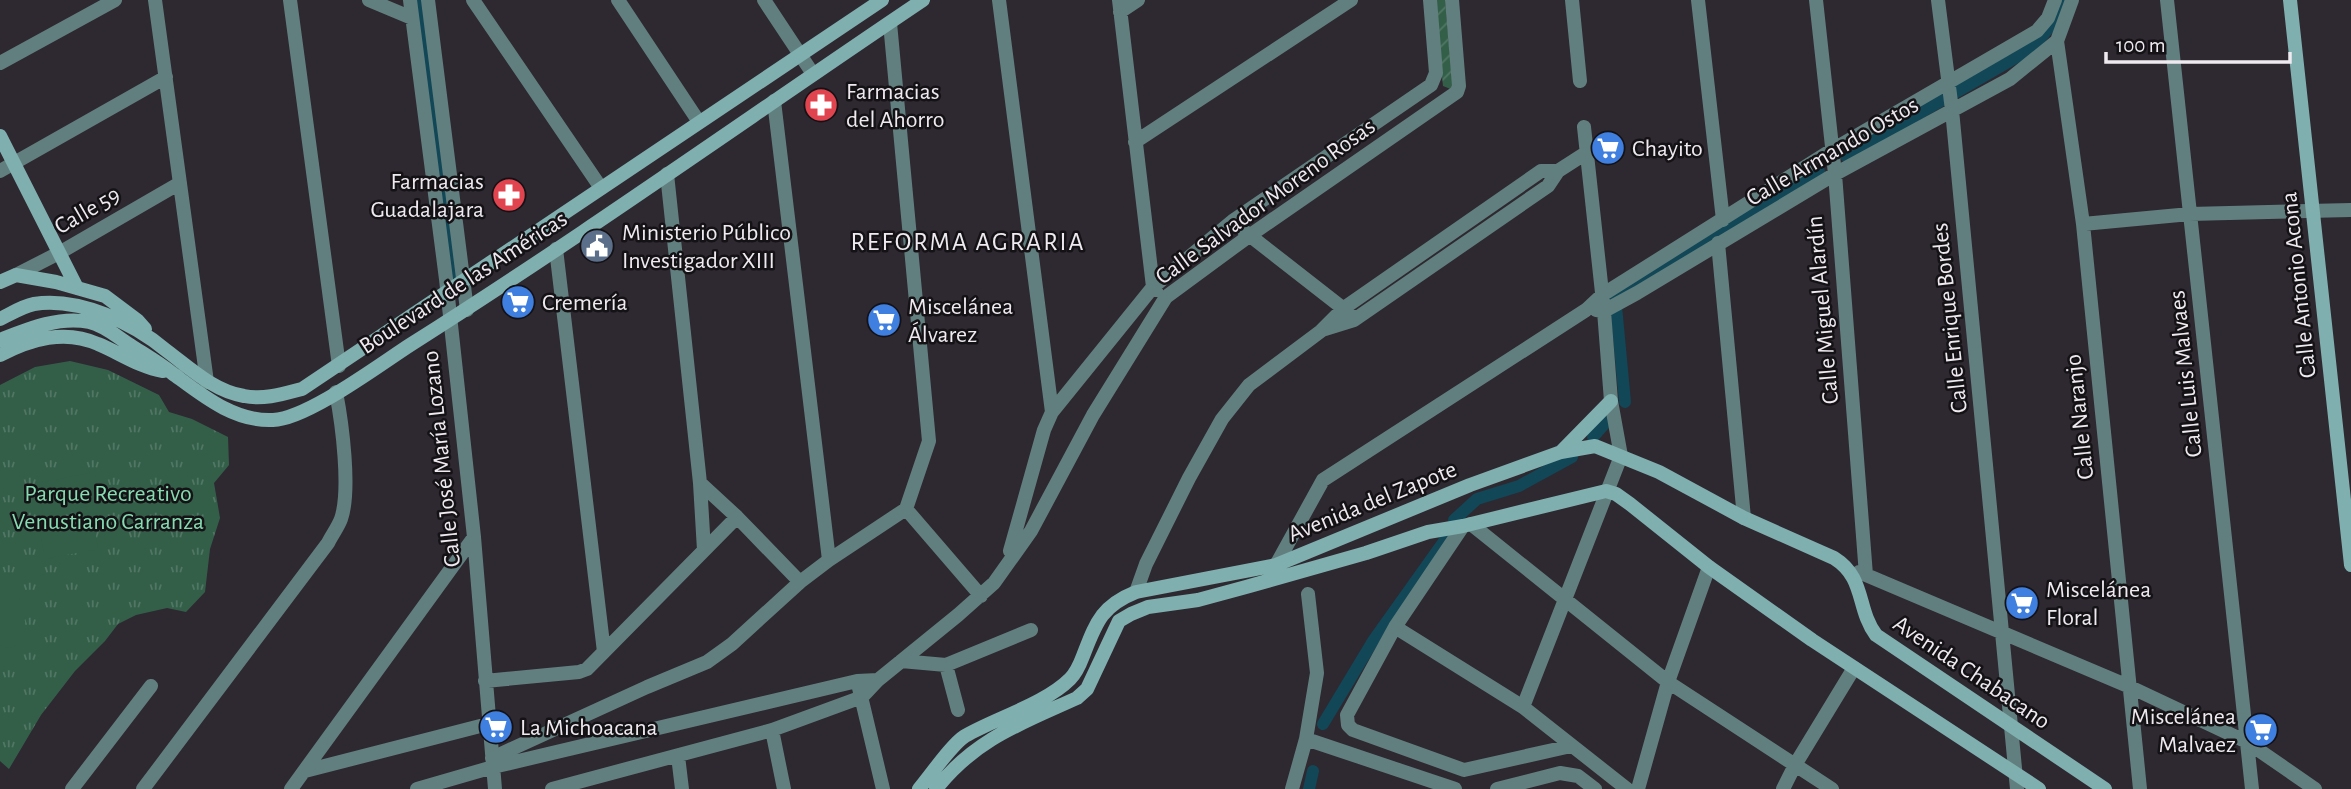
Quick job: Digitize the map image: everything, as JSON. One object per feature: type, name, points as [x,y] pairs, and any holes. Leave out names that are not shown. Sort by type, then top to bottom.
[{"type":"main road","name":"Boulevard de las Américas","points":[[0,319],[33,304],[62,304],[95,310],[155,341],[206,382],[243,396],[264,398],[302,389],[882,0]]},
{"type":"main road","name":"Boulevard de las Américas","points":[[0,340],[38,325],[74,321],[91,323],[105,328],[171,371],[204,398],[247,418],[274,420],[291,417],[336,393],[467,310],[923,0]]},
{"type":"main road","name":"Calle Antonio Acona","points":[[2290,0],[2351,565]]},
{"type":"main road","points":[[0,136],[77,288]]},
{"type":"main road","points":[[16,275],[104,296],[136,320],[155,341]]},
{"type":"main road","name":"Calle 59","points":[[0,282],[16,275]]},
{"type":"main road","points":[[0,355],[43,337],[74,336],[97,343],[146,367],[171,371]]},
{"type":"main road","points":[[1561,452],[1611,401]]},
{"type":"main road","name":"Avenida del Zapote","points":[[1136,592],[1276,565],[1470,485],[1561,452],[1595,446],[1621,456]]},
{"type":"main road","points":[[1621,456],[1659,472],[1744,518],[1847,566]]},
{"type":"main road","points":[[1606,491],[1616,494],[1709,567],[1854,668],[2039,789]]},
{"type":"main road","name":"Avenida del Zapote","points":[[936,789],[963,758],[989,739],[1077,698],[1087,690],[1119,621],[1131,614],[1148,607],[1198,600],[1234,591],[1428,532],[1606,491]]},
{"type":"main road","name":"Avenida Chabacano","points":[[1847,566],[1856,581],[1869,626],[1876,635],[2105,789]]},
{"type":"main road","points":[[919,789],[962,737],[1053,692],[1070,678],[1080,664],[1098,618],[1116,602],[1136,592]]},
{"type":"street","points":[[0,63],[115,0]]},
{"type":"street","points":[[155,0],[206,382]]},
{"type":"street","points":[[290,0],[339,366]]},
{"type":"street","points":[[369,0],[412,18]]},
{"type":"street","name":"Calle José María Lozano","points":[[410,0],[474,537],[495,789]]},
{"type":"street","points":[[428,0],[467,310]]},
{"type":"street","points":[[473,0],[601,188]]},
{"type":"street","points":[[618,0],[699,122]]},
{"type":"street","points":[[764,0],[813,74]]},
{"type":"street","points":[[999,0],[1052,412],[1044,430],[1007,563]]},
{"type":"street","points":[[1138,0],[1119,6],[1153,286],[1166,297]]},
{"type":"street","points":[[1135,142],[1351,0]]},
{"type":"street","points":[[1430,0],[1436,74],[1435,80],[1423,91],[1436,107]]},
{"type":"street","name":"Calle Salvador Moreno Rosas","points":[[862,697],[878,680],[994,583],[1031,531],[1093,415],[1166,297],[1457,92],[1459,86],[1452,0]]},
{"type":"street","points":[[1572,0],[1580,81]]},
{"type":"street","points":[[1698,0],[1723,220]]},
{"type":"street","name":"Calle Miguel Alardín","points":[[1816,0],[1835,174],[1866,575]]},
{"type":"street","name":"Calle Enrique Bordes","points":[[1938,0],[1952,110],[2017,789]]},
{"type":"street","name":"Calle Armando Ostos","points":[[1276,565],[1323,480],[1586,310],[1602,295],[1832,150],[2037,31],[2048,18],[2055,0]]},
{"type":"street","points":[[2057,41],[2072,0]]},
{"type":"street","name":"Calle Luis Malvaes","points":[[2167,0],[2252,789]]},
{"type":"street","points":[[417,789],[493,762],[707,662],[732,644],[800,582],[906,509],[929,441],[890,23]]},
{"type":"street","name":"Calle Armando Ostos","points":[[1604,311],[1835,174],[2010,79],[2057,41]]},
{"type":"street","name":"Calle Naranjo","points":[[2057,41],[2082,224],[2140,789]]},
{"type":"street","points":[[0,171],[166,78]]},
{"type":"street","name":"Calle Salvador Moreno Rosas","points":[[1052,412],[1153,286],[1234,220],[1423,91]]},
{"type":"street","points":[[774,101],[829,560]]},
{"type":"street","points":[[1523,707],[1621,456],[1611,401],[1584,127]]},
{"type":"street","points":[[1321,331],[1354,320],[1548,186],[1558,170],[1586,153]]},
{"type":"street","points":[[1136,592],[1146,564],[1189,478],[1222,419],[1249,385],[1321,331],[1344,308],[1541,171],[1558,170]]},
{"type":"street","points":[[667,173],[700,483],[704,550]]},
{"type":"street","name":"Calle 59","points":[[16,275],[180,183]]},
{"type":"street","points":[[2082,224],[2190,214],[2351,210]]},
{"type":"street","points":[[1234,220],[1249,236],[1344,308],[1354,320]]},
{"type":"street","points":[[1718,243],[1744,518]]},
{"type":"street","points":[[556,249],[604,652]]},
{"type":"street","points":[[1586,310],[1604,311]]},
{"type":"street","points":[[143,789],[328,543],[341,518],[346,491],[336,393]]},
{"type":"street","points":[[700,483],[800,582]]},
{"type":"street","points":[[906,509],[981,596]]},
{"type":"street","points":[[485,681],[587,669],[737,517]]},
{"type":"street","points":[[1571,746],[1464,770],[1353,730],[1348,724],[1347,715],[1395,627],[1467,525],[1565,598],[1668,682],[1832,789]]},
{"type":"street","points":[[291,789],[474,537]]},
{"type":"street","points":[[1847,566],[2128,686],[2247,742],[2315,789]]},
{"type":"street","points":[[1638,789],[1668,682],[1709,567]]},
{"type":"street","points":[[1292,789],[1306,739],[1317,673],[1308,593]]},
{"type":"street","points":[[1395,627],[1523,707],[1627,789]]},
{"type":"street","points":[[901,661],[946,665],[1031,629]]},
{"type":"street","points":[[946,665],[958,710]]},
{"type":"street","points":[[1783,789],[1854,668]]},
{"type":"street","points":[[493,762],[858,681],[878,680]]},
{"type":"street","points":[[858,681],[883,789]]},
{"type":"street","points":[[72,789],[151,686]]},
{"type":"street","points":[[552,789],[587,784],[772,730],[862,697]]},
{"type":"street","points":[[305,771],[488,724]]},
{"type":"street","points":[[772,730],[784,789]]},
{"type":"street","points":[[1306,739],[1455,789]]},
{"type":"street","points":[[677,756],[682,789]]},
{"type":"street","points":[[1497,789],[1560,773],[1577,776],[1595,789]]},
{"type":"green space","points":[[1434,0],[1445,0],[1453,90],[1443,86]]},
{"type":"green space","name":"Parque Recreativo Venustiano Carranza","points":[[70,361],[108,370],[159,395],[169,412],[192,419],[228,437],[229,465],[214,483],[220,518],[210,549],[205,592],[186,612],[167,608],[136,615],[118,624],[75,671],[41,715],[9,769],[0,761],[0,385],[35,367]]},
{"type":"green space","points":[[95,472],[101,504],[43,514],[37,483]]},
{"type":"green space","points":[[92,512],[98,549],[45,559],[38,521]]},
{"type":"green space","points":[[0,590],[19,598],[25,621],[24,636],[20,642],[5,648],[0,644]]},
{"type":"waterway","points":[[419,0],[454,273]]},
{"type":"waterway","points":[[1846,156],[2027,51],[2049,28],[2064,0]]},
{"type":"waterway","points":[[1625,402],[1615,295],[1819,171]]},
{"type":"waterway","points":[[1593,437],[1607,421]]},
{"type":"waterway","points":[[1454,520],[1477,499],[1519,486],[1572,457]]},
{"type":"waterway","points":[[1323,724],[1373,641],[1445,540]]},
{"type":"waterway","points":[[1309,789],[1313,771]]},
{"type":"place","name":"Farmacias del Ahorro","points":[[821,105]]},
{"type":"place","name":"Chayito","points":[[1608,148]]},
{"type":"place","name":"Farmacias Guadalajara","points":[[509,195]]},
{"type":"place","name":"Ministerio Público Investigador XIII","points":[[597,246]]},
{"type":"place","name":"Cremería","points":[[518,302]]},
{"type":"place","name":"Miscelánea Álvarez","points":[[884,320]]},
{"type":"place","name":"Miscelánea Floral","points":[[2022,603]]},
{"type":"place","name":"La Michoacana","points":[[496,727]]},
{"type":"place","name":"Miscelánea Malvaez","points":[[2261,730]]},
{"type":"district","name":"REFORMA AGRARIA","points":[[968,241]]}]
